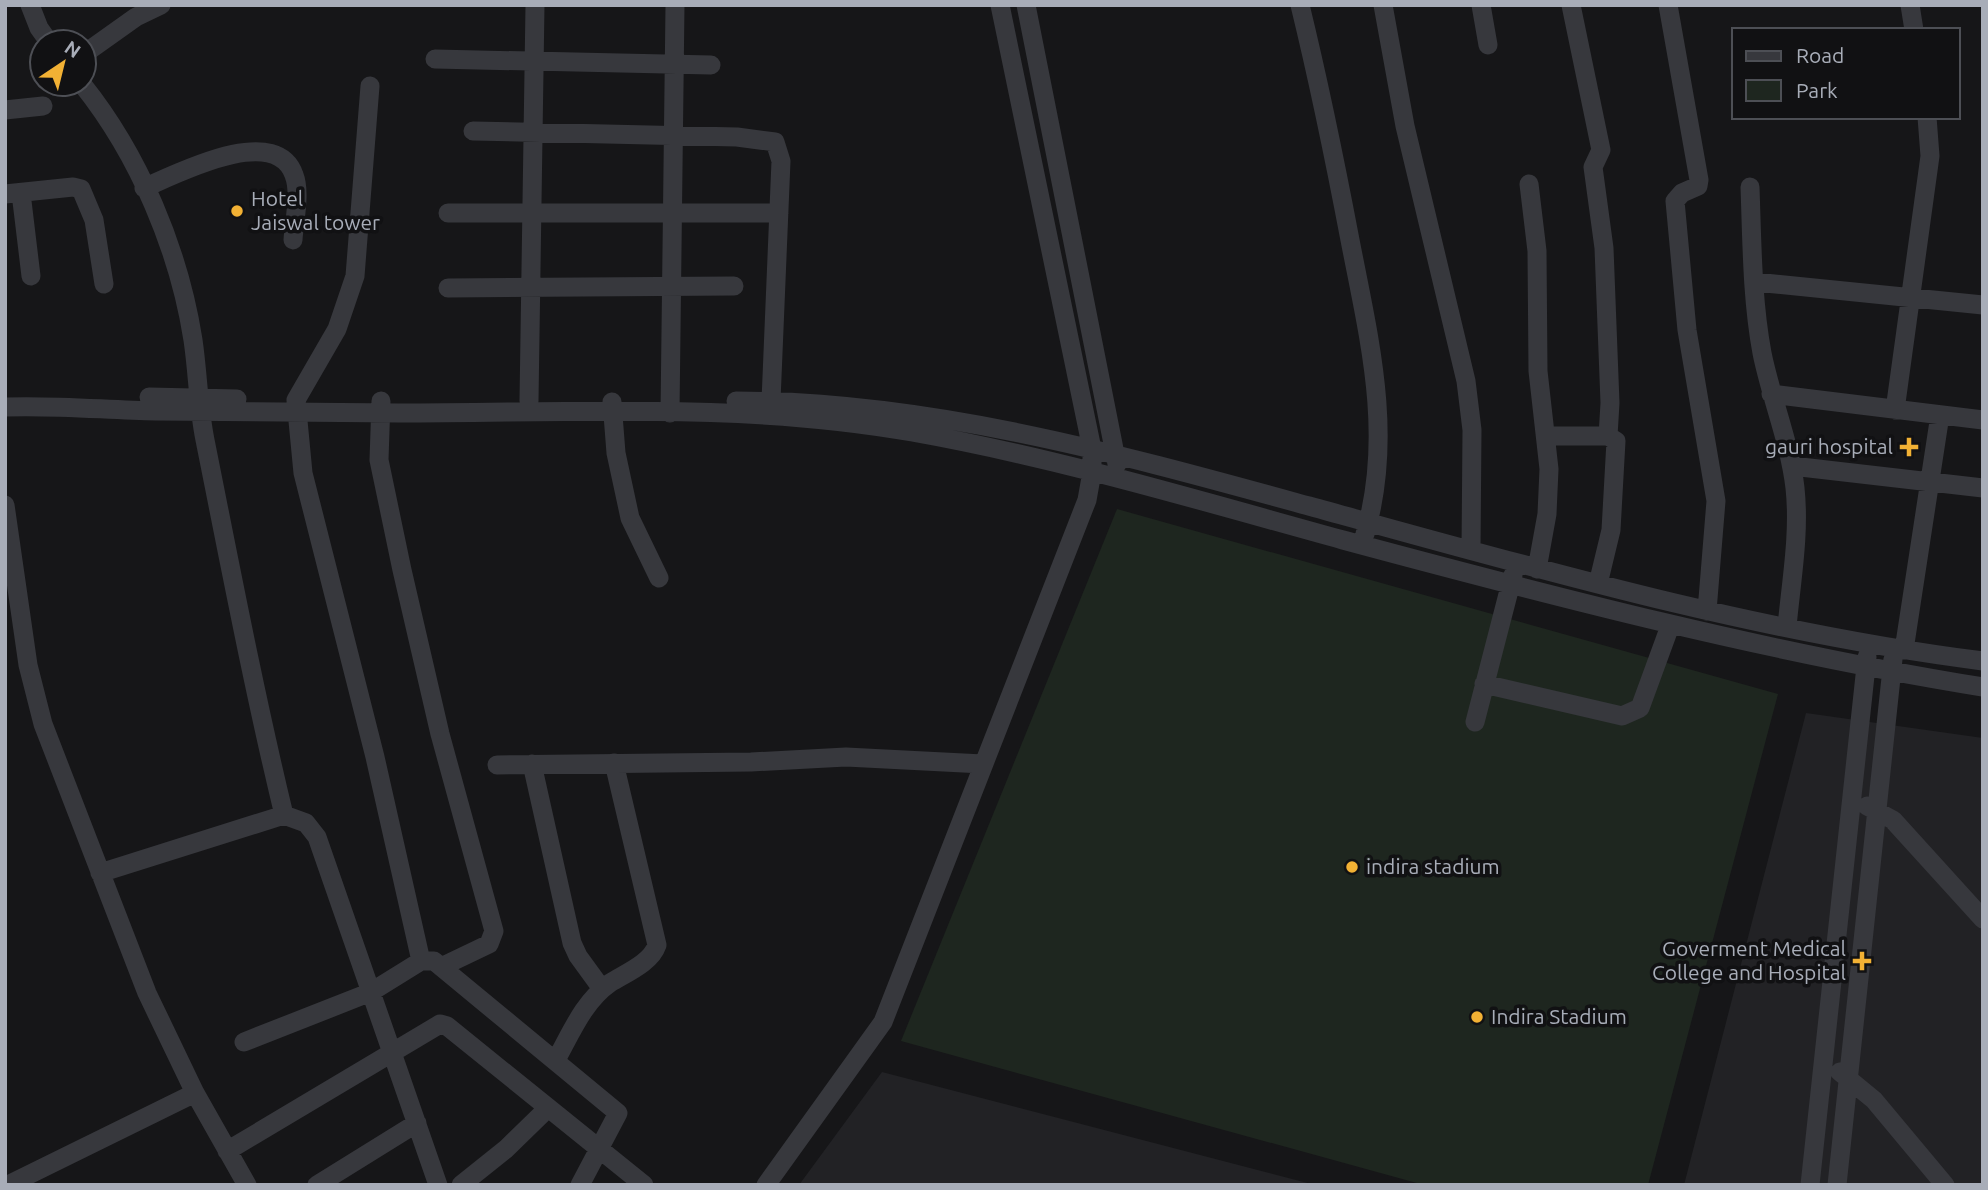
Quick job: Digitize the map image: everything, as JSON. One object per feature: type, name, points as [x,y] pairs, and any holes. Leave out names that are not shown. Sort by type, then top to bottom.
[{"type":"street","points":[[30,5],[39,28]]},
{"type":"street","points":[[98,44],[136,18],[161,5]]},
{"type":"street","points":[[529,401],[536,5]]},
{"type":"street","points":[[670,407],[675,5]]},
{"type":"street","points":[[766,1185],[883,1023],[1087,500],[1092,472],[1092,449],[1000,5]]},
{"type":"street","points":[[1026,5],[1117,453],[1118,479]]},
{"type":"street","points":[[1300,5],[1326,117],[1378,387],[1377,484],[1361,545]]},
{"type":"street","points":[[1383,5],[1405,126],[1465,381],[1472,430],[1471,550]]},
{"type":"street","points":[[1481,5],[1488,45]]},
{"type":"street","points":[[1571,5],[1601,150],[1593,167],[1604,248],[1608,436]]},
{"type":"street","points":[[1668,5],[1699,180],[1693,190],[1682,193],[1675,201],[1687,330],[1716,501],[1707,611]]},
{"type":"street","points":[[1910,5],[1914,28]]},
{"type":"street","points":[[435,59],[711,65]]},
{"type":"street","points":[[370,86],[355,276],[337,329],[297,406],[303,473],[375,757],[421,961]]},
{"type":"street","points":[[92,98],[157,214],[180,283],[193,341],[198,405],[261,719],[284,815]]},
{"type":"street","points":[[5,110],[43,106]]},
{"type":"street","points":[[1895,410],[1930,156],[1927,119]]},
{"type":"street","points":[[473,131],[673,134],[775,142],[781,161],[771,401]]},
{"type":"street","points":[[144,188],[239,152],[270,153],[285,160],[295,176],[293,240]]},
{"type":"street","points":[[1529,184],[1537,251],[1538,371],[1549,492],[1537,569]]},
{"type":"street","points":[[31,276],[13,194],[74,187],[81,189],[94,220],[104,284]]},
{"type":"street","points":[[1750,187],[1762,352],[1792,466],[1796,520],[1787,627]]},
{"type":"street","points":[[448,213],[532,216],[779,214]]},
{"type":"street","points":[[1755,282],[1983,306]]},
{"type":"street","points":[[448,288],[734,286]]},
{"type":"street","points":[[1771,394],[1983,420]]},
{"type":"street","points":[[5,407],[69,405],[88,397],[198,405],[380,407],[670,407],[771,401],[877,410],[1117,453],[1537,569],[1707,611],[1899,649],[1983,661]]},
{"type":"street","points":[[380,407],[529,401],[613,407]]},
{"type":"street","points":[[380,407],[379,460],[420,650],[494,931],[489,944],[442,967]]},
{"type":"street","points":[[613,407],[616,453],[630,518],[659,578]]},
{"type":"street","points":[[670,407],[841,420],[990,447],[1670,626],[1891,672],[1983,687]]},
{"type":"street","points":[[1837,1185],[1891,672],[1899,649],[1931,480],[1940,415]]},
{"type":"street","points":[[1546,436],[1608,436],[1616,441],[1611,530],[1598,584]]},
{"type":"street","points":[[1792,466],[1983,488]]},
{"type":"street","points":[[5,505],[34,694],[147,993],[195,1093],[247,1185]]},
{"type":"street","points":[[1475,722],[1515,563]]},
{"type":"street","points":[[1484,684],[1622,716],[1632,713],[1640,708],[1670,626]]},
{"type":"street","points":[[1810,1185],[1849,802],[1869,643]]},
{"type":"street","points":[[497,765],[751,762],[846,757],[984,764]]},
{"type":"street","points":[[556,1060],[587,1006],[602,989],[646,960],[654,953],[657,945],[614,763]]},
{"type":"street","points":[[532,764],[572,943],[602,989]]},
{"type":"street","points":[[1849,802],[1875,807],[1909,835],[1983,919]]},
{"type":"street","points":[[100,873],[284,815],[306,823],[317,837],[438,1185]]},
{"type":"street","points":[[244,1042],[371,992],[421,961],[435,961],[618,1113],[580,1185]]},
{"type":"street","points":[[228,1151],[434,1027],[447,1026],[644,1185]]},
{"type":"street","points":[[1822,1059],[1874,1100],[1944,1185]]},
{"type":"street","points":[[8,1185],[195,1093]]},
{"type":"street","points":[[461,1185],[506,1149],[547,1109]]},
{"type":"street","points":[[317,1185],[417,1123]]},
{"type":"shaded area","name":"Goverment Medical College and Hospital","points":[[1806,713],[1983,738],[1983,1185],[1684,1185]]},
{"type":"shaded area","points":[[882,1072],[1315,1185],[799,1185]]},
{"type":"green space","name":"indira stadium","points":[[1117,509],[1778,694],[1648,1185],[1424,1185],[901,1041]]},
{"type":"place","name":"Hotel Jaiswal tower","points":[[237,211]]},
{"type":"place","name":"gauri hospital","points":[[1909,447]]},
{"type":"place","name":"indira stadium","points":[[1352,867]]},
{"type":"place","name":"Goverment Medical College and Hospital","points":[[1862,961]]},
{"type":"place","name":"Indira Stadium","points":[[1477,1017]]}]
